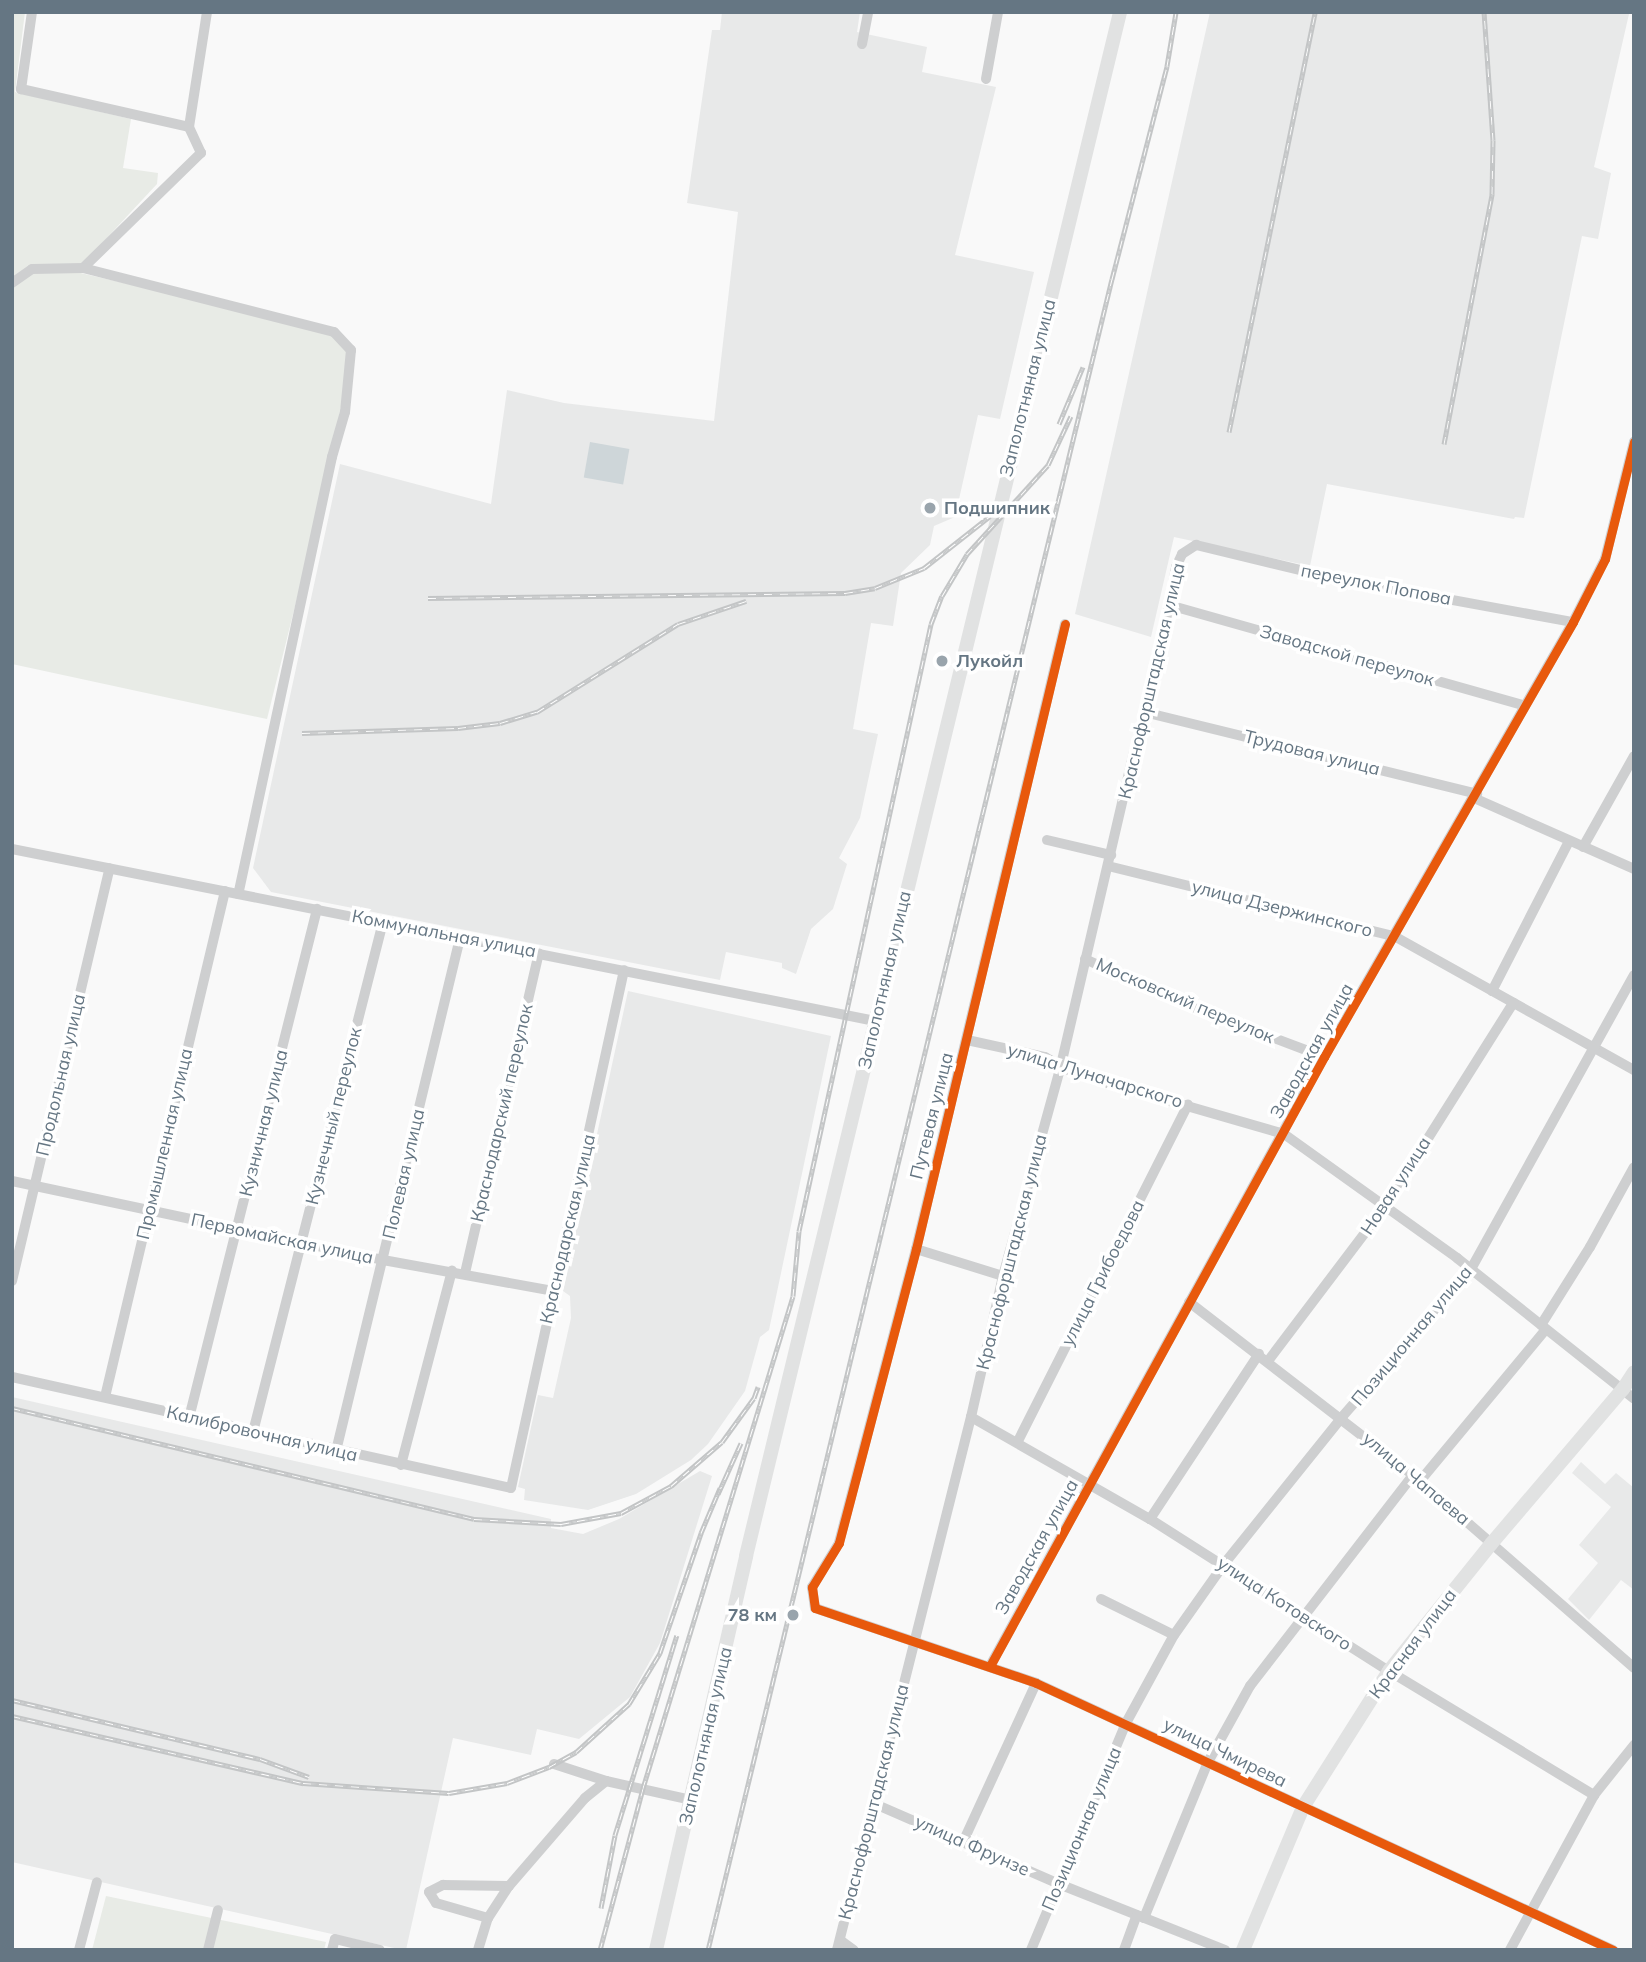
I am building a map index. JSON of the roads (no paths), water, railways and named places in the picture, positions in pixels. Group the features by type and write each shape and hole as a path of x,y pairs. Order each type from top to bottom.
{"main road":[{"name":"Заполотняная улица","path":"656,1950 746,1556 1120,12"},
{"name":"Красная улица","path":"1243,1950 1303,1807 1389,1671 1491,1544 1628,1394 1634,1372"}],"street":[{"path":"32,12 21,89 189,127"},
{"path":"83,268 201,153 189,127 207,12"},
{"path":"862,44 868,12"},
{"path":"986,79 998,12"},
{"path":"12,283 32,269 83,268 334,332 351,350 345,412 332,457 238,894"},
{"name":"Заводская улица","path":"990,1666 1324,1058 1573,622 1605,559 1634,442"},
{"path":"1620,504 1634,505"},
{"name":"переулок Попова","path":"1182,554 1196,545 1338,579 1573,622"},
{"name":"Краснофорштадская улица","path":"839,1945 971,1417 1003,1276 1061,1065 1134,752 1148,713 1176,567 1182,554"},
{"name":"Заводской переулок","path":"1168,605 1525,706"},
{"name":"Путевая улица","path":"815,1608 812,1587 839,1543 916,1249 1065,624"},
{"name":"Трудовая улица","path":"1148,713 1476,796 1634,869"},
{"path":"1583,847 1634,756"},
{"name":"улица Дзержинского","path":"1047,840 1110,861 1394,936 1634,1070"},
{"path":"1492,991 1569,841"},
{"name":"Коммунальная улица","path":"12,849 876,1021"},
{"name":"Продольная улица","path":"12,1282 110,868"},
{"name":"Промышленная улица","path":"105,1397 225,891"},
{"name":"Кузничная улица","path":"189,1418 317,909"},
{"name":"Кузнечный переулок","path":"253,1432 383,922"},
{"name":"Полевая улица","path":"336,1451 460,938"},
{"name":"Краснодарский переулок","path":"465,1273 539,953"},
{"name":"Московский переулок","path":"1085,959 1184,1004 1324,1058"},
{"name":"Краснодарская улица","path":"511,1488 624,970"},
{"name":"Позиционная улица","path":"1031,1950 1126,1723 1174,1636 1224,1564 1342,1417 1471,1269 1591,1047 1634,975"},
{"name":"Новая улица","path":"1150,1519 1264,1357 1386,1205 1513,1003"},
{"name":"улица Луначарского","path":"967,1040 1045,1057 1076,1074 1284,1134 1386,1205 1471,1269 1628,1394"},
{"name":"улица Грибоедова","path":"1018,1441 1188,1105"},
{"path":"1124,1950 1208,1762 1250,1686 1301,1616 1543,1327 1634,1167"},
{"name":"Первомайская улица","path":"12,1181 148,1213 237,1227 383,1260 554,1291"},
{"path":"916,1249 1003,1276"},
{"path":"401,1465 452,1271"},
{"name":"улица Чапаева","path":"1189,1302 1342,1417 1417,1478 1634,1668"},
{"name":"Калибровочная улица","path":"12,1377 511,1488"},
{"name":"улица Котовского","path":"971,1417 1018,1441 1150,1519 1389,1671 1594,1795"},
{"path":"1101,1599 1174,1636"},
{"name":"улица Чмирева","path":"815,1608 1036,1684 1126,1723 1613,1950"},
{"path":"963,1842 1036,1684"},
{"path":"1510,1950 1594,1795 1634,1745"},
{"path":"554,1765 606,1782 692,1800"},
{"path":"478,1950 488,1918 509,1886 585,1798 606,1782"},
{"name":"улица Фрунзе","path":"875,1804 1059,1884 1225,1950"},
{"path":"79,1950 97,1882"},
{"path":"488,1918 436,1903 429,1892 443,1885 509,1886"},
{"path":"208,1950 218,1910"},
{"path":"332,1950 335,1939 375,1948"},
{"path":"839,1945 854,1950"}],"railway":[{"path":"708,1950 1112,279 1167,66 1176,12"},
{"path":"1229,432 1315,12"},
{"path":"1444,444 1492,194 1493,140 1484,12"},
{"path":"1059,424 1083,367"},
{"path":"600,1950 643,1788 793,1296 799,1231 931,624 942,596 967,554 1048,465 1071,416"},
{"path":"428,598 845,593 875,588 924,568 990,516"},
{"path":"302,733 458,728 500,723 537,712 678,624 746,601"},
{"path":"12,1408 474,1519 561,1524 621,1513 671,1486 722,1442 754,1398 758,1387"},
{"path":"718,1494 741,1443"},
{"path":"12,1716 303,1783 449,1793 507,1783 549,1767 576,1752 629,1704 660,1653 701,1533 720,1488"},
{"path":"601,1908 615,1835 677,1635"},
{"path":"12,1700 260,1759 309,1777"}],"place":[{"name":"Подшипник","path":"930,508"},
{"name":"Лукойл","path":"942,661"},
{"name":"78 км","path":"793,1615"}]}
